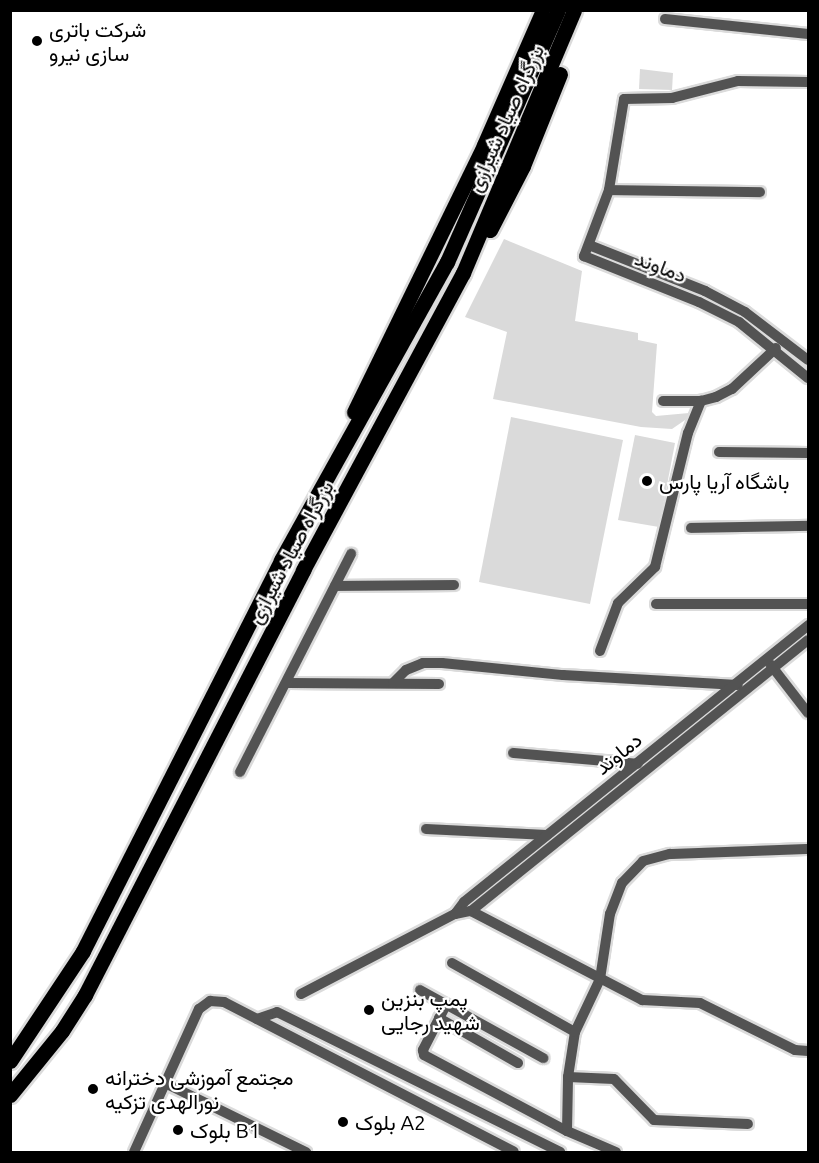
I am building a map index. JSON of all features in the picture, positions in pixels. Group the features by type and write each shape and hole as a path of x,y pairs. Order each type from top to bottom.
{"highway":[{"path":"281,560 429,262 543,10"},
{"name":"بزرگراه صیاد شیرازی","path":"10,1061 83,951 281,560 447,262 558,10"},
{"name":"بزرگراه صیاد شیرازی","path":"10,1095 62,1031 85,995 303,570 463,273 574,10"},
{"path":"463,273 524,166 585,10"}],"street":[{"path":"665,19 808,34"},
{"path":"589,245 609,190 624,99 672,98 738,81 808,82"},
{"path":"609,190 759,192"},
{"name":"دماوند","path":"808,360 745,312 715,296 589,245 584,256 699,302 776,348 808,378"},
{"path":"663,401 701,401 732,389 776,348"},
{"path":"600,651 618,603 655,567 688,433 701,401"},
{"path":"718,452 808,453"},
{"path":"691,528 808,526"},
{"path":"240,772 288,683 351,554"},
{"path":"335,585 454,585"},
{"path":"657,604 808,604"},
{"name":"دماوند","path":"455,914 464,902 808,625"},
{"name":"دماوند","path":"301,994 455,914 471,911 808,640"},
{"path":"767,658 808,714"},
{"path":"393,683 406,670 423,663 442,663 563,675 736,683 743,693"},
{"path":"288,683 439,684"},
{"path":"513,753 637,763 644,772"},
{"path":"426,829 547,835"},
{"path":"567,1131 568,1077 575,1032 600,979 610,914 622,883 643,861 670,854 808,849"},
{"path":"471,911 642,1000 700,1003 795,1050 808,1051"},
{"path":"452,963 575,1032"},
{"path":"420,990 543,1058"},
{"path":"134,1152 167,1084 199,1009 210,1001 224,1002 257,1018 514,1152"},
{"path":"446,1005 423,1050 424,1055 567,1131 613,1152"},
{"path":"257,1018 277,1012 561,1152"},
{"path":"439,1018 518,1063"},
{"path":"568,1077 614,1079 654,1120 748,1124"},
{"path":"167,1084 306,1152"}],"shaded area":[{"path":"640,69 673,73 672,90 639,89"},
{"path":"504,239 582,271 575,321 638,333 638,340 657,344 652,412 656,416 689,413 688,418 672,429 641,427 493,399 507,332 465,317"},
{"path":"511,417 623,440 590,604 479,582"},
{"name":"باشگاه آریا پارس","path":"635,435 675,443 659,527 618,520"}],"place":[{"name":"شرکت باتری سازی نیرو","path":"37,41"},
{"name":"باشگاه آریا پارس","path":"647,481"},
{"name":"پمپ بنزین شهید رجایی","path":"369,1010"},
{"name":"مجتمع آموزشی دخترانه نورالهدی تزکیه","path":"93,1089"},
{"name":"بلوک A2","path":"343,1122"},
{"name":"بلوک B1","path":"178,1130"}]}
